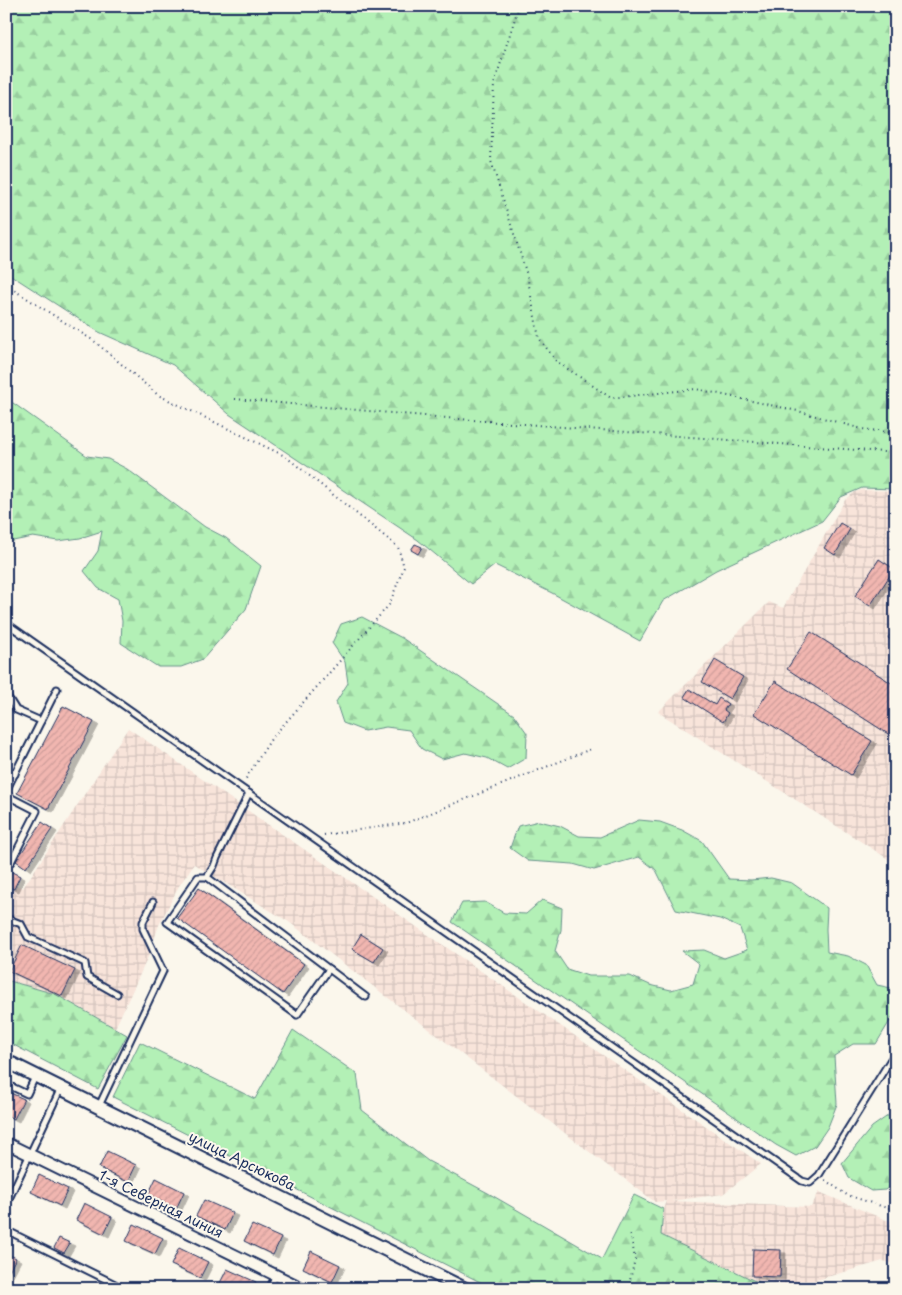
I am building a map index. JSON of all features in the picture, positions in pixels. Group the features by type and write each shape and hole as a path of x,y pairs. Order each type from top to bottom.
{"street":[{"name":"улица Арсюкова","path":"6,1061 465,1289"},
{"name":"1-я Северная линия","path":"6,1144 304,1289"}],"lane":[{"path":"6,623 802,1181 810,1183 819,1175 896,1051"},
{"path":"6,791 57,689"},
{"path":"6,694 16,710 41,721"},
{"path":"6,770 15,774"},
{"path":"207,877 249,793"},
{"path":"6,795 37,811 11,862"},
{"path":"329,969 296,1015 167,922 198,877 207,877 329,969 366,997"},
{"path":"98,1106 163,971 143,929 143,922 152,902"},
{"path":"6,918 21,924 28,937 85,963 87,978 117,994"},
{"path":"6,1084 27,1094 36,1075"},
{"path":"6,1205 62,1088"},
{"path":"6,1230 125,1289"},
{"path":"269,1289 276,1275"}],"path":[{"path":"519,6 494,84 491,161 527,275 540,338 556,361 611,398 696,389 798,411 862,429 896,433"},
{"path":"6,285 94,341 158,395 285,456 398,547 404,567 389,605 271,739 241,787"},
{"path":"236,399 896,454"},
{"path":"312,837 406,823 591,748"},
{"path":"819,1175 847,1195 896,1209"},
{"path":"628,1289 635,1259 630,1231"}],"shaded area":[{"path":"862,490 896,491 896,864 658,712 769,602 783,608 845,500 855,492"},
{"path":"128,728 761,1164 723,1194 671,1201 811,1207 819,1192 886,1220 896,1221 896,1264 883,1261 799,1285 755,1281 660,1235 663,1209 666,1201 655,1202 289,922 194,864 179,886 159,925 148,957 115,1028 55,994 6,980 6,881 23,888"}],"green space":[{"path":"6,6 896,6 896,489 862,488 841,497 822,521 716,570 663,601 640,641 552,593 495,565 471,584 418,540 229,414 173,365 99,332 6,272"},
{"path":"6,398 87,456 108,459 127,469 205,527 226,538 261,566 246,609 203,659 181,667 158,667 121,643 122,621 118,599 98,588 84,571 98,551 102,531 80,538 58,541 33,537 8,542 6,553"},
{"path":"362,617 402,638 514,715 527,733 526,758 507,769 487,758 465,753 442,759 422,749 409,730 386,727 364,731 343,723 336,702 348,683 345,662 332,643 341,624"},
{"path":"639,820 660,822 682,830 702,841 729,879 751,880 771,878 792,883 827,908 827,952 848,956 866,965 877,985 896,989 896,1011 876,1044 853,1044 834,1056 837,1104 828,1127 815,1146 796,1156 776,1145 452,922 462,903 485,902 504,913 526,914 542,900 562,908 561,930 555,951 567,969 588,976 630,976 650,985 671,990 693,984 699,964 682,951 704,950 724,958 747,950 740,928 720,919 676,910 656,870 639,857 594,870 573,864 528,861 510,848 518,826 539,821 560,826 579,836 600,837"},
{"path":"6,980 55,994 127,1035 98,1089 6,1041"},
{"path":"293,1030 357,1074 362,1110 428,1161 488,1193 602,1259 634,1195 663,1209 661,1235 755,1281 785,1289 494,1289 113,1097 140,1042 255,1099"},
{"path":"896,1110 896,1181 885,1190 871,1191 849,1178 842,1163 872,1127"}],"building":[{"path":"840,523 850,529 835,555 824,548"},
{"path":"415,544 422,547 418,554 411,550"},
{"path":"879,559 894,569 870,606 855,596"},
{"path":"896,626 896,643 888,638"},
{"path":"811,632 896,686 896,739 787,669"},
{"path":"715,660 743,677 730,699 702,682"},
{"path":"775,681 872,741 851,775 754,714"},
{"path":"689,689 715,705 719,698 728,704 724,710 728,713 723,722 684,697"},
{"path":"63,706 94,722 48,809 17,793"},
{"path":"42,822 52,829 26,868 16,861"},
{"path":"6,869 20,876 14,889 6,886"},
{"path":"199,888 304,964 283,994 177,918"},
{"path":"361,934 383,948 374,962 352,949"},
{"path":"22,945 75,970 62,996 9,971"},
{"path":"6,1091 24,1099 14,1119 6,1115"},
{"path":"107,1151 136,1165 128,1182 99,1168"},
{"path":"39,1175 68,1189 60,1206 31,1192"},
{"path":"156,1178 184,1192 176,1209 148,1195"},
{"path":"204,1200 233,1213 225,1230 196,1216"},
{"path":"84,1203 112,1217 104,1234 76,1220"},
{"path":"134,1224 163,1238 155,1254 126,1241"},
{"path":"252,1225 281,1238 273,1255 244,1241"},
{"path":"59,1238 70,1243 64,1253 54,1248"},
{"path":"179,1248 208,1262 200,1278 171,1265"},
{"path":"753,1249 781,1250 780,1277 752,1276"},
{"path":"311,1251 340,1265 332,1282 303,1268"},
{"path":"6,1253 16,1258 6,1277"},
{"path":"227,1269 256,1282 253,1289 226,1289 219,1285"}]}
